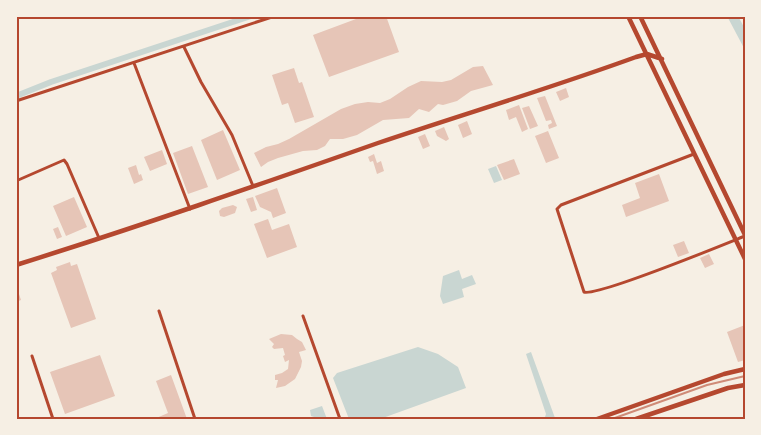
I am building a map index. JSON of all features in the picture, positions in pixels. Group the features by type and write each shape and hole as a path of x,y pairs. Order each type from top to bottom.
{"street":[{"path":"16,101 276,16"},
{"path":"628,16 745,259"},
{"path":"640,16 745,235 674,264 588,294 584,290 570,254 557,212 559,206 694,154"},
{"path":"184,46 201,82 232,135 254,187"},
{"path":"16,265 190,210 379,143 647,54 662,59"},
{"path":"134,63 190,210"},
{"path":"16,181 64,160 100,239"},
{"path":"159,311 195,419"},
{"path":"303,316 340,419"},
{"path":"32,356 54,419"},
{"path":"597,419 610,417 724,374 745,369"},
{"path":"636,419 728,388 745,385"}],"shaded area":[{"path":"727,16 738,16 745,29 745,50"},
{"path":"496,166 502,180 494,183 488,169"},
{"path":"459,270 462,279 472,275 476,284 462,289 464,297 443,304 440,296 443,276"},
{"path":"418,347 438,354 458,367 466,388 380,419 349,419 333,378 337,373"},
{"path":"531,352 555,419 540,419 545,417 546,414 526,354"},
{"path":"322,406 327,419 315,419 311,416 310,410"}],"building":[{"path":"364,16 386,16 399,52 329,77 313,35"},
{"path":"483,66 493,85 471,91 457,101 443,105 438,104 429,112 419,109 409,118 383,120 357,135 343,139 330,139 325,146 317,150 303,151 278,158 261,167 254,153 289,139 341,109 368,102 380,103 421,81 442,82 451,80 473,67"},
{"path":"294,68 299,83 302,82 314,117 295,123 288,103 282,105 272,75"},
{"path":"566,88 569,97 560,101 556,92"},
{"path":"545,96 557,126 549,129 548,125 552,123 551,120 546,121 537,98"},
{"path":"519,105 528,129 522,132 516,117 509,120 506,110"},
{"path":"529,106 538,126 530,129 522,108"},
{"path":"467,121 472,134 463,138 458,125"},
{"path":"444,127 449,139 446,141 437,136 435,131"},
{"path":"223,130 240,170 217,180 201,140"},
{"path":"548,131 559,158 546,163 535,136"},
{"path":"425,134 430,146 423,149 418,137"},
{"path":"192,146 208,187 188,194 173,153"},
{"path":"162,150 167,164 150,171 144,157"},
{"path":"374,154 377,163 381,161 384,171 377,174 373,161 370,162 368,157"},
{"path":"514,159 520,174 504,180 497,165"},
{"path":"136,165 139,175 141,174 143,180 134,184 128,168"},
{"path":"659,174 669,201 626,217 622,205 640,198 635,183"},
{"path":"277,188 286,213 273,218 271,212 260,207 255,196"},
{"path":"74,197 87,227 66,236 53,206"},
{"path":"253,197 257,210 251,212 246,199"},
{"path":"233,205 237,207 235,213 224,217 220,216 219,211 222,208"},
{"path":"268,219 272,230 289,224 297,247 267,258 254,224"},
{"path":"58,227 62,237 57,239 53,229"},
{"path":"684,241 689,253 678,257 673,245"},
{"path":"709,254 714,264 705,268 700,258"},
{"path":"70,262 71,266 77,264 96,319 71,328 51,273 57,270 56,267"},
{"path":"16,285 21,300 16,302"},
{"path":"745,325 745,360 738,362 727,332"},
{"path":"281,334 292,335 302,342 306,350 299,352 302,361 295,379 285,386 276,388 278,380 275,380 275,375 288,369 289,360 285,362 283,348 274,349 272,347 274,344 269,339"},
{"path":"100,355 115,396 65,414 50,372"},
{"path":"171,375 187,419 154,419 168,413 156,381"}],"waterway":[{"path":"16,96 51,82 251,16"}],"railway":[{"path":"612,419 707,385 745,376"}]}
